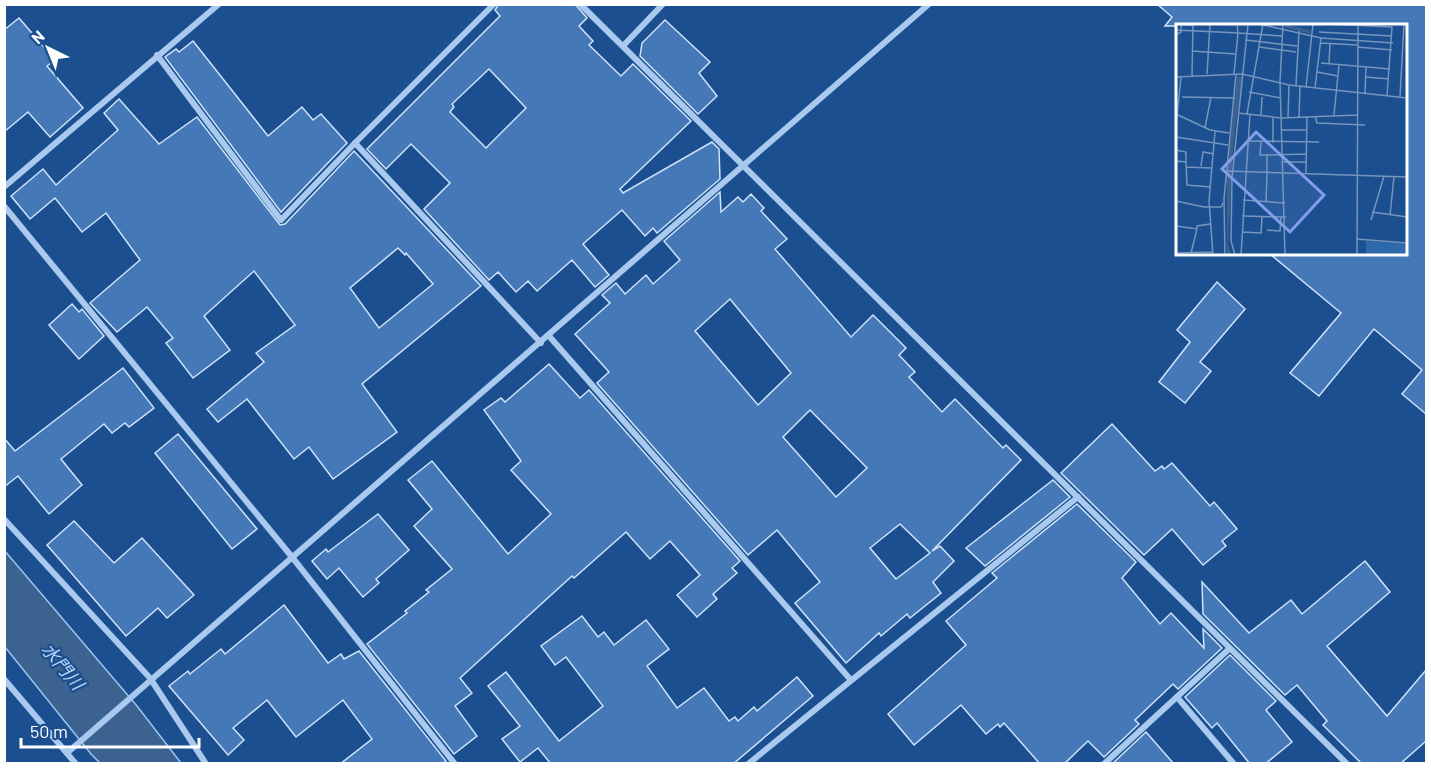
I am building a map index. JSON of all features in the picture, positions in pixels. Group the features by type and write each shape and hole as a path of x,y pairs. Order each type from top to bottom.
{"street":[{"path":"4,187 219,4"},
{"path":"157,55 281,220 494,4"},
{"path":"580,4 1347,764"},
{"path":"623,46 663,4"},
{"path":"67,753 150,678 541,343 929,4"},
{"path":"355,143 541,343"},
{"path":"4,206 292,557 455,764"},
{"path":"549,336 850,679"},
{"path":"748,764 850,679 1078,497"},
{"path":"4,519 150,678 207,764"},
{"path":"1104,764 1229,649"},
{"path":"4,679 76,764"},
{"path":"1176,697 1234,764"}],"water":[{"name":"水門川","path":"4,550 137,706 181,763 100,763 91,754 5,647"}],"building":[{"path":"499,4 575,4 587,18 579,26 593,41 589,45 621,76 633,64 691,121 620,189 623,193 712,142 719,149 720,179 657,233 653,228 645,236 622,210 583,244 609,275 595,287 572,260 537,291 528,281 516,292 498,272 489,280 424,209 450,183 411,144 386,169 367,149 500,16 495,10","holes":["489,69 526,108 486,148 450,112 454,107 452,104"]},
{"path":"1157,4 1426,4 1426,414 1402,394 1422,370 1374,329 1319,396 1290,373 1341,313 1271,255 1407,255 1407,24 1176,24 1176,26 1165,26 1172,17"},
{"path":"19,18 55,60 47,66 83,108 50,137 28,112 4,132 4,30"},
{"path":"665,20 710,62 699,73 717,96 698,114 640,56 642,43"},
{"path":"193,41 268,136 302,107 313,120 321,114 347,143 281,212 165,57 176,49 179,52"},
{"path":"119,99 159,144 197,117 280,225 285,224 354,151 481,286 362,384 397,432 333,479 309,447 294,459 247,399 218,422 207,409 264,362 256,353 295,325 254,271 204,316 230,350 193,378 166,343 173,338 147,307 117,332 90,303 140,260 106,213 82,232 55,198 30,219 11,196 43,169 56,185 118,130 104,113","holes":["398,248 405,255 406,253 433,284 379,328 350,288"]},
{"path":"720,192 721,212 738,197 743,202 751,194 764,208 761,211 787,239 775,249 851,337 873,315 906,348 899,355 915,372 909,377 942,412 955,399 1003,448 1006,445 1021,460 932,551 940,546 954,561 933,582 941,593 910,618 907,614 881,636 879,633 846,663 795,603 820,582 777,530 748,555 597,383 609,372 575,334 610,303 602,295 616,283 625,294 646,275 653,284 680,260 664,241","holes":["730,299 791,373 758,405 695,331","810,410 867,468 836,497 783,437","900,524 930,553 896,579 870,548"]},
{"path":"1217,282 1245,309 1200,362 1211,371 1185,403 1159,382 1190,342 1177,330"},
{"path":"72,304 79,312 82,309 104,336 79,359 49,325"},
{"path":"549,364 580,398 589,390 740,561 732,568 737,573 713,594 717,599 697,617 677,595 700,575 670,541 650,559 626,532 574,578 572,576 460,678 472,693 455,706 477,736 454,754 367,644 407,613 405,611 429,592 426,590 452,569 414,526 432,509 408,480 432,461 508,554 551,514 511,470 521,461 484,410 501,398 505,402"},
{"path":"123,368 154,408 129,427 125,423 112,433 104,424 61,459 82,485 49,514 18,476 4,487 4,438 15,451"},
{"path":"1112,424 1155,471 1162,466 1164,469 1172,463 1210,506 1214,502 1237,529 1222,541 1226,546 1203,565 1172,529 1144,555 1061,473"},
{"path":"178,434 257,529 232,549 155,453"},
{"path":"1053,480 1070,497 985,566 966,548"},
{"path":"1077,504 1136,562 1122,578 1160,624 1171,613 1204,648 1203,629 1222,648 1178,689 1173,684 1135,720 1139,724 1104,757 1088,741 1064,764 1040,764 1004,723 1000,727 998,724 986,734 961,705 914,745 888,714 966,645 946,621 997,578 992,573"},
{"path":"378,514 409,550 376,579 379,583 363,597 339,568 327,579 312,561 326,549 328,552"},
{"path":"74,521 114,563 142,538 194,595 167,618 158,608 126,636 47,545"},
{"path":"1365,561 1390,592 1327,646 1387,716 1426,670 1426,741 1400,764 1362,764 1323,725 1327,721 1297,685 1285,695 1203,614 1202,582 1249,633 1291,600 1302,614"},
{"path":"284,605 328,663 341,654 344,659 359,651 446,761 442,764 340,764 372,739 343,700 296,737 267,700 233,728 244,740 228,755 169,686 188,671 190,674 221,649 225,654"},
{"path":"582,616 598,637 604,632 614,645 646,620 669,649 647,666 677,708 704,688 729,721 735,717 738,721 754,707 757,711 797,677 813,696 733,764 551,764 538,748 520,762 502,739 520,726 488,686 506,672 559,741 603,706 566,657 555,665 541,646"},
{"path":"1230,655 1276,701 1266,710 1292,742 1265,764 1250,764 1217,723 1212,728 1185,697"},
{"path":"1146,732 1174,764 1112,764"}]}
